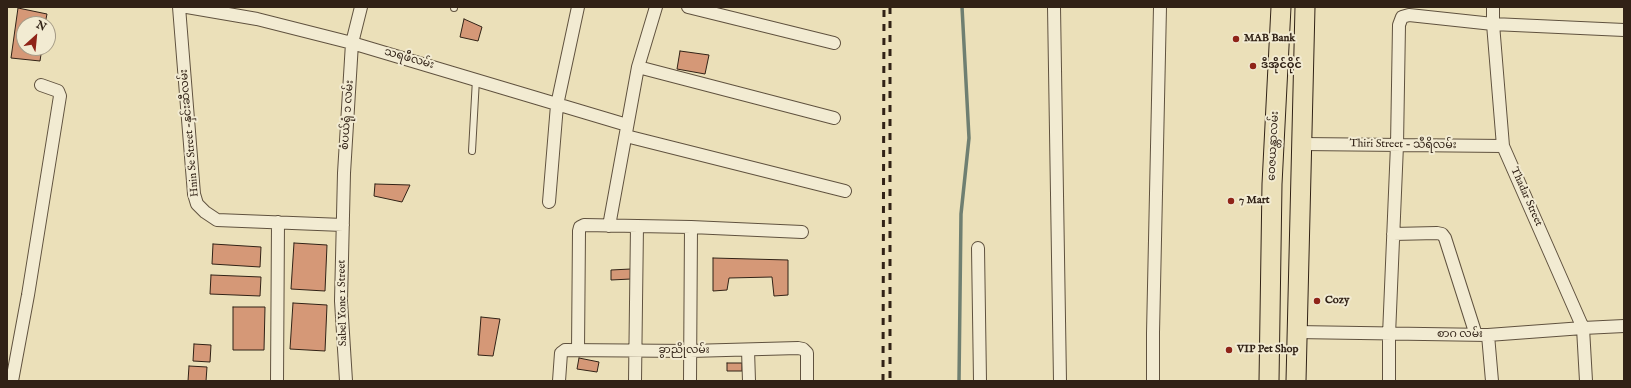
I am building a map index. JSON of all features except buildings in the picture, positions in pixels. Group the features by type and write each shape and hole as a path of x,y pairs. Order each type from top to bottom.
{"main road":[{"name":"ဝေဇယန္တာလမ်း","path":"1269,381 1272,184 1281,7"},
{"path":"1296,381 1305,7"}],"street":[{"name":"Hnin Se Street -နှင်းဆီလမ်း","path":"179,7 194,194 197,204 205,212 217,220 343,225"},
{"name":"သရဖီလမ်း","path":"187,7 257,19 352,42 557,105 627,131 844,190"},
{"name":"စံပယ်ရုံ ၁ လမ်း","path":"343,225 352,42 361,7"},
{"path":"548,202 557,105 578,7"},
{"path":"609,226 638,67 656,7"},
{"path":"688,7 834,42"},
{"path":"1054,7 1060,381"},
{"path":"1153,381 1160,7"},
{"name":"Thadar Street","path":"1493,7 1493,24 1503,146 1583,328 1586,381"},
{"path":"1389,381 1389,335 1397,145 1399,26 1402,17 1409,15 1493,24 1624,30"},
{"path":"638,67 834,118"},
{"path":"12,381 28,295 60,96 58,92 41,85"},
{"name":"Thiri Street - သီရိလမ်း","path":"1302,144 1503,146"},
{"path":"277,381 278,222"},
{"name":"Sabel Yone 1 Street","path":"343,225 341,301 346,381"},
{"path":"578,350 580,227 584,225 691,227 802,232"},
{"path":"635,381 637,226"},
{"path":"690,381 691,227"},
{"path":"1393,234 1437,232 1442,234 1445,238 1476,335"},
{"path":"978,248 980,381"},
{"name":"စာဂ လမ်း","path":"1296,332 1488,336 1624,326"},
{"path":"1488,336 1492,381"},
{"name":"ခွာညိုလမ်း","path":"559,381 562,353 565,350 690,351 798,348 803,349 807,353 807,381"},
{"path":"748,350 749,381"}],"lane":[{"path":"472,151 476,79"}],"waterway":[{"path":"959,381 961,214 969,138 962,7"}],"railway":[{"path":"883,381 884,7"},
{"path":"890,7 890,381"}],"place":[{"name":"MAB Bank","path":"1236,39"},
{"name":"ဒီအိုင်ဝိုင်","path":"1253,66"},
{"name":"7 Mart","path":"1231,201"},
{"name":"Cozy","path":"1317,301"},
{"name":"VIP Pet Shop","path":"1229,350"}]}
